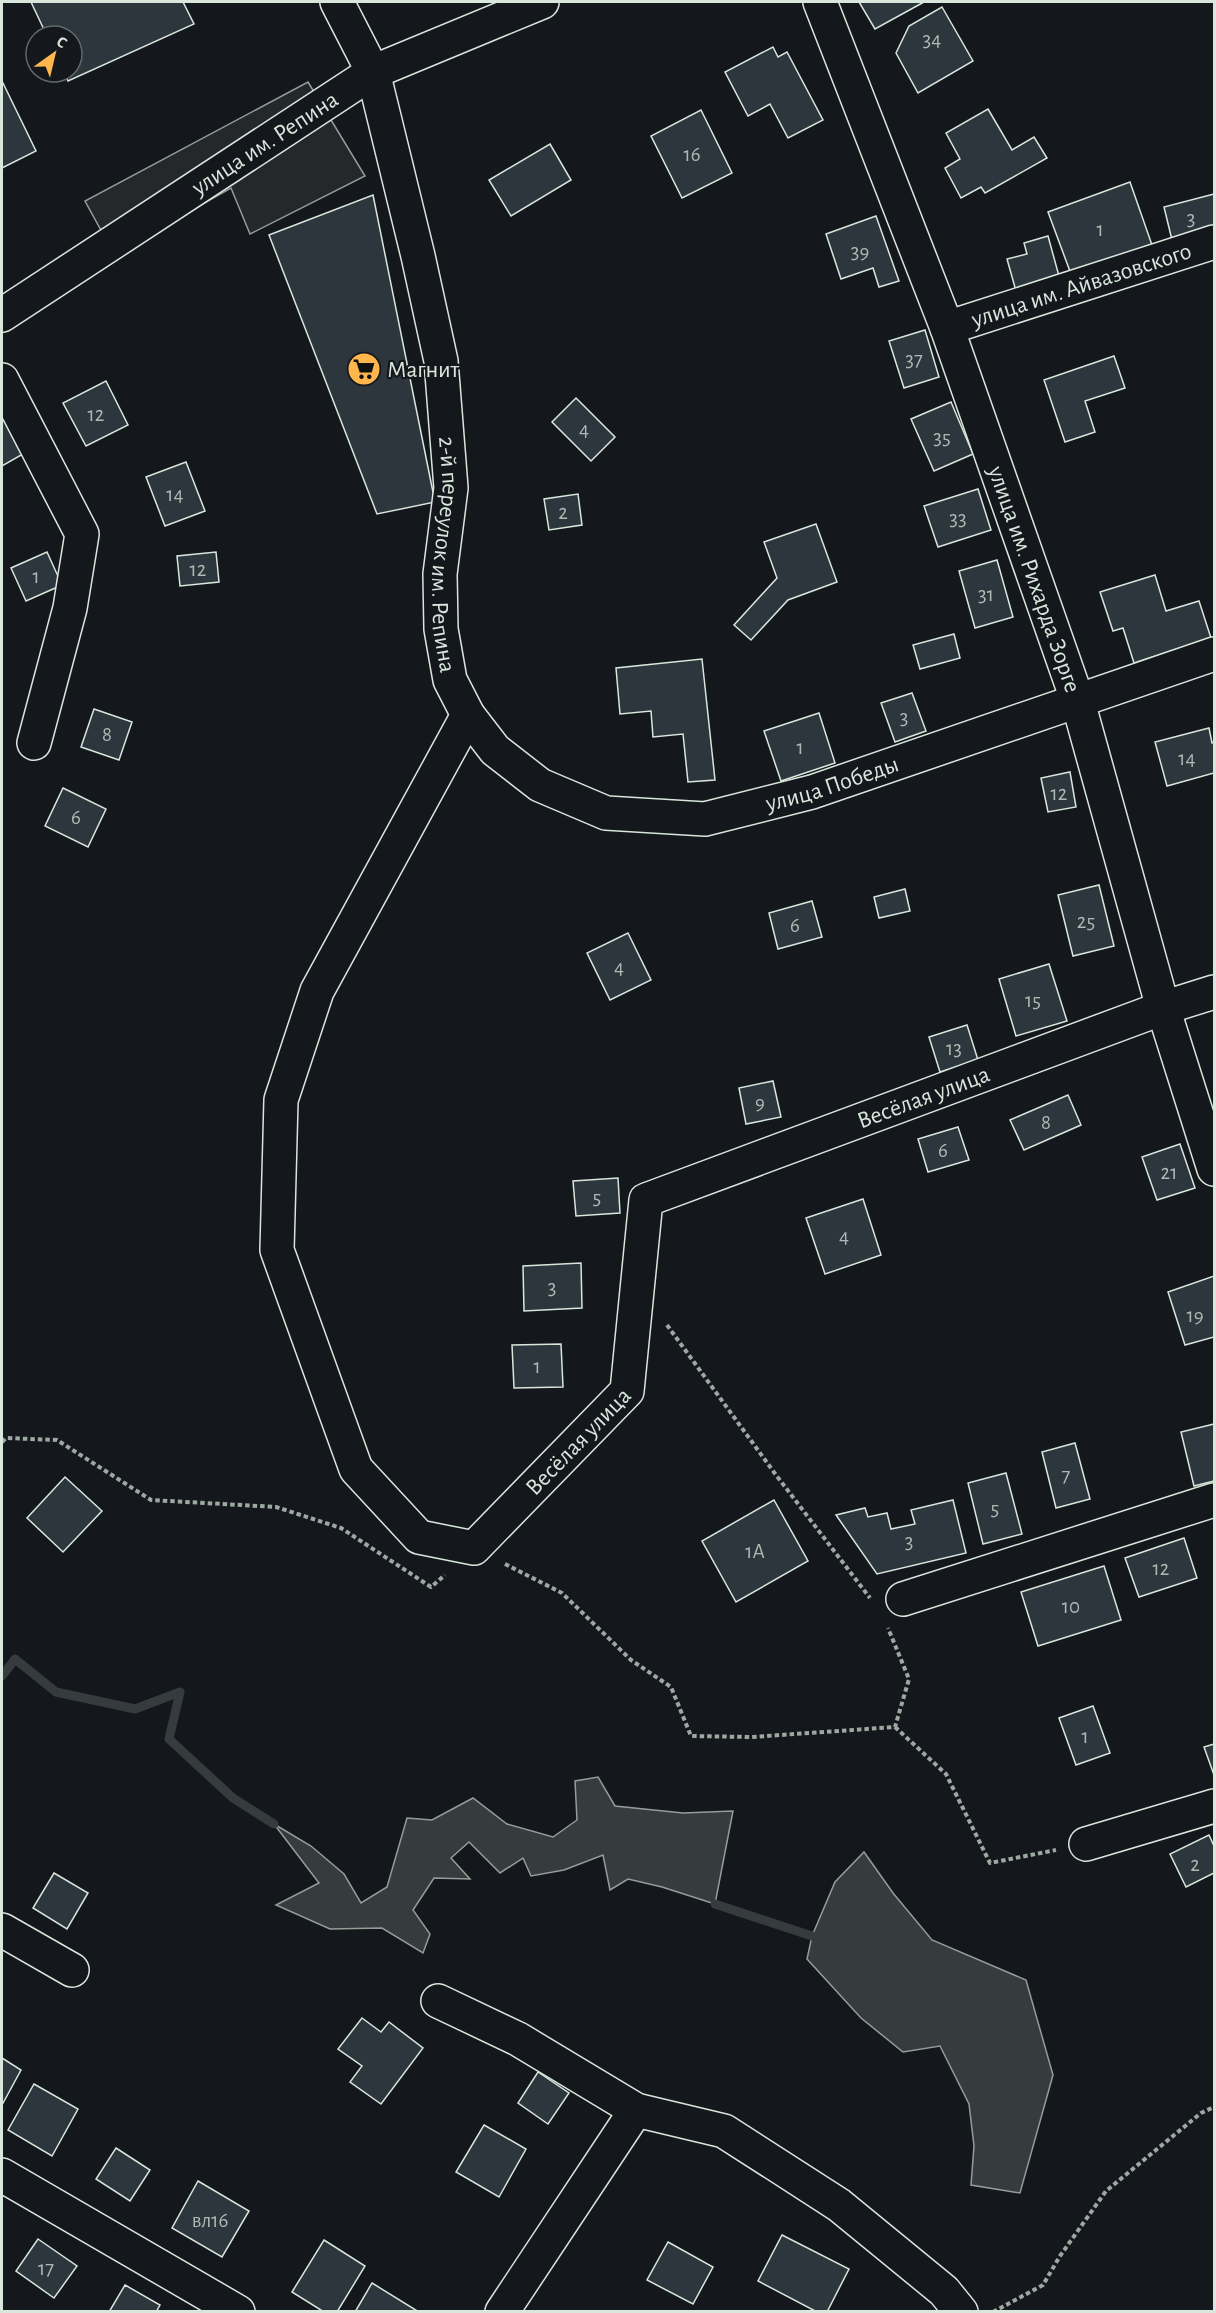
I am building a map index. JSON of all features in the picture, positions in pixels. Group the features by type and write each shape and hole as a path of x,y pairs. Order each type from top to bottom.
{"street":[{"name":"2-й переулок им. Репина","path":"337,2 373,72 441,361 451,488 440,574 441,629 450,680 468,715"},
{"name":"улица им. Репина","path":"2,315 373,72 542,2"},
{"name":"улица им. Рихарда Зорге","path":"820,2 947,328 1078,702 1163,1008 1215,1169"},
{"name":"улица им. Айвазовского","path":"947,328 1215,242"},
{"path":"2,380 82,534 70,608 34,743"},
{"name":"улица Победы","path":"468,715 495,750 540,785 606,813 705,819 812,792 1215,654"},
{"path":"468,715 317,991 281,1100 276,1250 356,1468 419,1537 474,1548"},
{"name":"Весёлая улица","path":"474,1548 627,1391 646,1200 1163,1008 1215,992"},
{"path":"892,1604 1215,1500"},
{"path":"1086,1844 1215,1806"},
{"path":"2,1930 72,1970"},
{"path":"438,2001 518,2039 636,2110 724,2131 839,2205 944,2291 961,2312"},
{"path":"502,2312 636,2110"},
{"path":"2,2175 238,2312"}],"path":[{"path":"638,1285 769,1466 892,1604 909,1679 895,1727"},
{"path":"2,1442 6,1438 57,1440 151,1500 276,1507 330,1524 341,1528 431,1587 474,1548 561,1593 631,1660 671,1687 691,1736 752,1737 895,1727 946,1774 990,1863 1086,1844"},
{"path":"993,2312 1043,2285 1060,2256 1106,2192 1201,2113 1215,2107"}],"shaded area":[{"path":"308,82 365,176 250,234 231,188 114,254 85,201"},
{"path":"598,1777 615,1806 683,1813 733,1811 715,1904 628,1879 610,1890 603,1855 564,1870 531,1876 523,1858 500,1873 469,1842 451,1858 470,1879 434,1878 413,1910 430,1934 423,1953 382,1928 330,1929 276,1905 319,1883 274,1824 311,1846 344,1874 361,1903 387,1887 407,1818 432,1820 473,1798 507,1824 553,1837 577,1820 575,1781"},
{"path":"864,1852 893,1893 932,1940 1026,1980 1053,2075 1020,2193 971,2185 974,2146 969,2104 940,2046 903,2052 861,2018 807,1959 812,1936 835,1882"}],"building":[{"path":"31,2 183,2 194,24 84,74 84,24 41,24"},
{"path":"859,2 924,2 875,29"},
{"path":"942,7 973,61 918,93 896,53 909,26"},
{"path":"773,47 778,57 787,52 823,120 788,138 770,104 748,116 725,72"},
{"path":"2,81 36,151 2,168"},
{"path":"988,109 1012,150 1034,137 1047,158 985,193 981,187 961,198 945,168 960,159 946,133"},
{"path":"701,110 732,173 682,198 651,136"},
{"path":"550,144 571,180 511,216 489,180"},
{"path":"1130,182 1152,245 1071,274 1048,212"},
{"path":"1214,194 1214,229 1172,240 1164,207"},
{"name":"Магнит","path":"373,195 435,502 377,514 269,235"},
{"path":"876,216 899,281 879,287 873,268 841,279 826,234"},
{"path":"1048,236 1062,287 1018,298 1007,259 1027,254 1024,243"},
{"path":"925,330 939,377 904,388 889,341"},
{"path":"1114,356 1125,388 1085,401 1095,432 1065,442 1044,380"},
{"path":"106,381 128,425 86,446 63,403"},
{"path":"576,398 615,437 591,461 552,422"},
{"path":"951,402 973,454 934,471 911,419"},
{"path":"5,420 23,454 2,466 2,421"},
{"path":"186,462 205,511 165,526 146,477"},
{"path":"978,489 991,530 938,547 924,506"},
{"path":"578,494 582,525 549,530 544,499"},
{"path":"816,524 837,582 788,600 751,640 734,625 777,578 764,542"},
{"path":"47,552 62,585 26,601 11,568"},
{"path":"216,552 219,582 180,586 177,556"},
{"path":"997,560 1013,617 975,628 959,571"},
{"path":"1155,575 1166,611 1199,601 1211,638 1134,663 1123,628 1113,631 1100,592"},
{"path":"954,634 960,658 920,669 913,645"},
{"path":"702,659 715,780 688,782 683,734 653,737 651,711 620,714 616,668"},
{"path":"912,693 926,731 895,742 881,703"},
{"path":"94,709 132,722 119,760 81,747"},
{"path":"819,713 835,763 781,781 764,731"},
{"path":"1209,728 1212,743 1214,742 1214,773 1167,786 1155,742"},
{"path":"1070,772 1076,807 1048,812 1041,778"},
{"path":"63,788 106,809 88,847 45,826"},
{"path":"1099,885 1114,946 1073,956 1058,895"},
{"path":"905,889 910,911 879,918 874,897"},
{"path":"812,901 822,937 778,949 769,913"},
{"path":"628,933 651,980 610,1000 587,953"},
{"path":"1049,964 1067,1021 1016,1036 999,979"},
{"path":"967,1025 978,1060 940,1072 929,1037"},
{"path":"773,1081 781,1117 746,1124 739,1088"},
{"path":"1068,1095 1081,1125 1024,1150 1010,1120"},
{"path":"958,1127 969,1160 928,1172 918,1139"},
{"path":"1180,1144 1195,1188 1157,1200 1142,1157"},
{"path":"618,1178 620,1213 576,1216 573,1181"},
{"path":"863,1199 881,1255 825,1274 806,1218"},
{"path":"581,1263 582,1308 524,1311 523,1266"},
{"path":"1214,1276 1214,1337 1185,1345 1168,1292"},
{"path":"561,1344 563,1387 514,1388 512,1345"},
{"path":"1214,1424 1214,1481 1194,1486 1181,1432"},
{"path":"1075,1443 1090,1499 1056,1508 1042,1452"},
{"path":"1006,1473 1022,1534 983,1544 968,1483"},
{"path":"65,1477 102,1511 63,1552 27,1518"},
{"path":"774,1500 808,1561 736,1602 702,1541"},
{"path":"953,1500 966,1553 877,1574 836,1515 865,1508 868,1517 887,1513 891,1529 915,1524 911,1510"},
{"path":"1184,1538 1197,1578 1139,1597 1125,1558"},
{"path":"1104,1566 1121,1620 1038,1646 1021,1592"},
{"path":"1093,1706 1110,1753 1076,1765 1059,1718"},
{"path":"1214,1744 1214,1775 1204,1747"},
{"path":"1209,1835 1214,1846 1214,1873 1186,1887 1170,1854"},
{"path":"54,1873 88,1893 67,1929 33,1908"},
{"path":"362,2018 381,2032 389,2022 423,2048 381,2104 350,2082 362,2066 338,2049"},
{"path":"2,2058 21,2070 2,2105"},
{"path":"538,2072 569,2093 548,2124 518,2103"},
{"path":"34,2084 78,2109 52,2156 8,2130"},
{"path":"484,2125 526,2149 499,2197 456,2172"},
{"path":"116,2148 150,2170 130,2201 96,2179"},
{"path":"198,2181 249,2211 222,2257 172,2228"},
{"path":"782,2235 849,2269 827,2312 817,2312 758,2281"},
{"path":"38,2239 77,2266 54,2298 16,2271"},
{"path":"324,2240 365,2266 337,2312 324,2312 292,2292"},
{"path":"668,2242 713,2267 693,2304 647,2280"},
{"path":"372,2283 419,2312 355,2312"},
{"path":"125,2285 160,2305 156,2312 109,2312"}],"waterway":[{"path":"2,1676 15,1659 56,1692 135,1709 180,1692 169,1739 233,1798 274,1824"},
{"path":"715,1904 812,1936"}],"place":[{"name":"Магнит","path":"364,369"}]}
